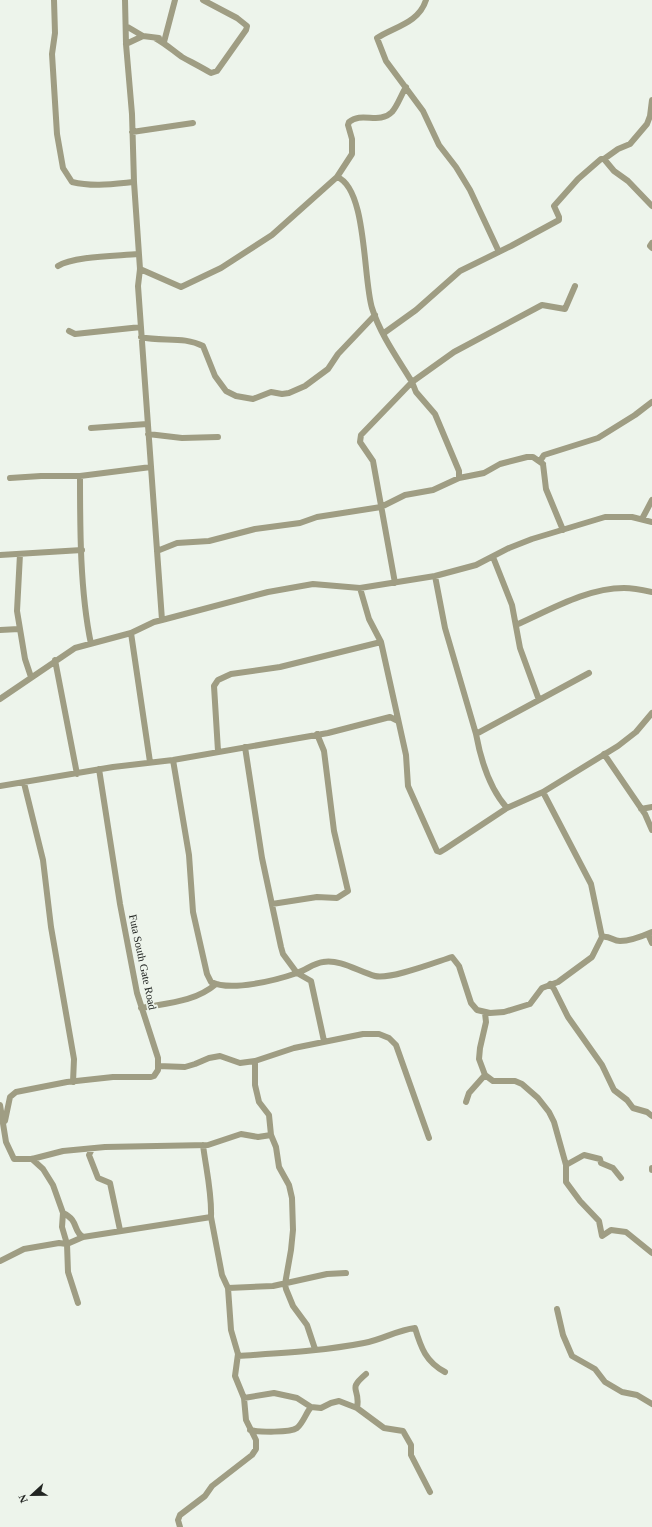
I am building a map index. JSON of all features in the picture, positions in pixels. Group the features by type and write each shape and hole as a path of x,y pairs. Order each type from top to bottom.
{"street":[{"path":"54,0 55,33 52,62 57,134 63,168 72,182 82,184 103,185 134,182"},
{"path":"125,0 126,44 140,269 138,286 141,338 162,620"},
{"path":"164,40 168,32 176,0"},
{"path":"126,26 143,36 164,40 170,48 182,57 211,73 217,71 246,30 247,26 237,18 203,0"},
{"path":"426,0 424,6 404,26 377,38 386,61 406,87 429,122 439,145 456,166 470,190 499,252"},
{"path":"126,44 143,36"},
{"path":"140,269 178,287 186,286 221,268 272,235 337,177 352,154 352,139 348,125 349,122 357,118 376,119 385,117 393,110 406,87"},
{"path":"384,333 416,310 460,271 559,220 554,206 578,179 601,159 604,160 618,148 630,144 647,124 650,116 652,100"},
{"path":"132,132 193,123"},
{"path":"604,160 614,171 628,181 652,206"},
{"path":"337,177 343,179 347,184 360,218 368,293 375,315 416,392 436,414 459,471 459,478"},
{"path":"652,243 650,246 652,248"},
{"path":"58,266 64,263 93,258 138,254"},
{"path":"394,583 373,461 359,438 374,419 412,382 454,352 520,315 542,305 563,310 566,308 576,286"},
{"path":"141,338 158,341 180,340 203,346 219,384 226,391 236,396 253,399 271,392 282,394 289,393 306,386 328,369 338,354 375,315"},
{"path":"70,331 75,334 141,327"},
{"path":"563,530 546,489 543,464 540,462 544,456 598,438 635,415 652,402"},
{"path":"91,428 147,424"},
{"path":"148,434 182,438 218,437"},
{"path":"157,551 177,543 209,541 255,529 300,523 317,517 381,507 405,496 433,490 459,478 484,473 500,464 530,456 543,464"},
{"path":"10,478 80,476 151,467"},
{"path":"80,476 82,550 86,610 91,644"},
{"path":"642,519 652,500"},
{"path":"0,699 55,660 75,648 131,633 154,622 268,592 306,586 360,588 435,576 476,565 509,548 605,517 616,515 652,522"},
{"path":"0,555 82,550"},
{"path":"20,554 16,600 25,660 31,677"},
{"path":"493,557 512,605 520,648 539,700"},
{"path":"435,576 445,628 476,734 479,752 489,780 501,802 507,808"},
{"path":"360,588 369,619 381,642 406,755 408,786 437,850 440,852 507,808 543,792 604,754 636,732 652,713"},
{"path":"516,625 572,601 598,592 624,588 652,592"},
{"path":"0,630 19,628"},
{"path":"131,633 150,762"},
{"path":"218,751 214,686 218,680 231,674 280,667 381,642"},
{"path":"55,660 77,774"},
{"path":"476,734 589,673"},
{"path":"390,717 395,707"},
{"path":"0,786 77,774 99,769 173,760 317,734 390,717 398,721"},
{"path":"272,904 317,897 336,898 348,891 334,831 324,751 317,734"},
{"path":"245,747 262,858 283,954 297,973 311,981 324,1041"},
{"path":"604,754 641,809 652,830"},
{"path":"173,760 189,855 195,919 206,974 211,982 216,984 240,985 297,973 320,962 351,966 376,977 389,976 452,956 459,966 471,1004 477,1010 485,1013 504,1012 526,1006 533,1001 542,988 558,982 592,957 602,937 591,884 543,792"},
{"name":"Futa South Gate Road","path":"99,769 120,904 141,1008 158,1058 158,1066"},
{"path":"24,783 43,860 51,927 74,1059 74,1082"},
{"path":"641,809 652,807"},
{"path":"602,937 607,936 621,941 650,933 652,943"},
{"path":"141,1008 186,1001 206,993 216,984"},
{"path":"550,984 574,1028 602,1065 614,1090 627,1100 633,1108 647,1112 652,1116"},
{"path":"485,1013 486,1022 479,1059 485,1075 493,1081 519,1082 542,1102 554,1122 566,1165 566,1182 580,1201 599,1221 602,1236 611,1230 626,1232 642,1247 652,1253"},
{"path":"4,1127 10,1097 16,1092 113,1077 151,1077 154,1076 158,1066 185,1067 220,1056 240,1063 255,1061 294,1048 324,1041 373,1033 379,1034 393,1041 398,1051 429,1138"},
{"path":"255,1061 255,1085 259,1102 269,1115 271,1134 276,1147 279,1167 289,1185 292,1198 292,1237 285,1284 293,1306 307,1325 315,1349"},
{"path":"466,1102 470,1093 485,1075"},
{"path":"0,1105 8,1148 14,1159 32,1159 63,1151 214,1144 240,1134 258,1137 271,1134"},
{"path":"180,1527 178,1520 180,1515 205,1496 212,1486 252,1455 256,1449 256,1440 246,1420 244,1398 235,1376 238,1356 231,1330 228,1288 222,1275 211,1217 211,1193 207,1179 203,1145"},
{"path":"92,1149 89,1155 95,1174 100,1180 110,1183 120,1230"},
{"path":"566,1165 584,1155 592,1156 600,1160 601,1163 612,1168 621,1178"},
{"path":"32,1159 43,1169 53,1185 63,1213 62,1227 67,1244 68,1272 78,1303"},
{"path":"63,1213 73,1219 80,1235 83,1237"},
{"path":"0,1261 24,1249 35,1246 59,1243 67,1244 83,1237 120,1230 189,1222 211,1217"},
{"path":"228,1288 274,1286 327,1274 346,1273"},
{"path":"557,1309 563,1335 572,1356 595,1369 605,1382 622,1392 637,1395 652,1404"},
{"path":"238,1356 365,1343 415,1328 427,1358 433,1365 445,1372"},
{"path":"357,1408 358,1400 355,1386 366,1374"},
{"path":"244,1398 274,1392 297,1398 311,1407 323,1408 335,1401 357,1408 384,1428 403,1431 411,1445 411,1455 430,1492"},
{"path":"250,1430 257,1432 295,1430 300,1425 311,1407"}]}
